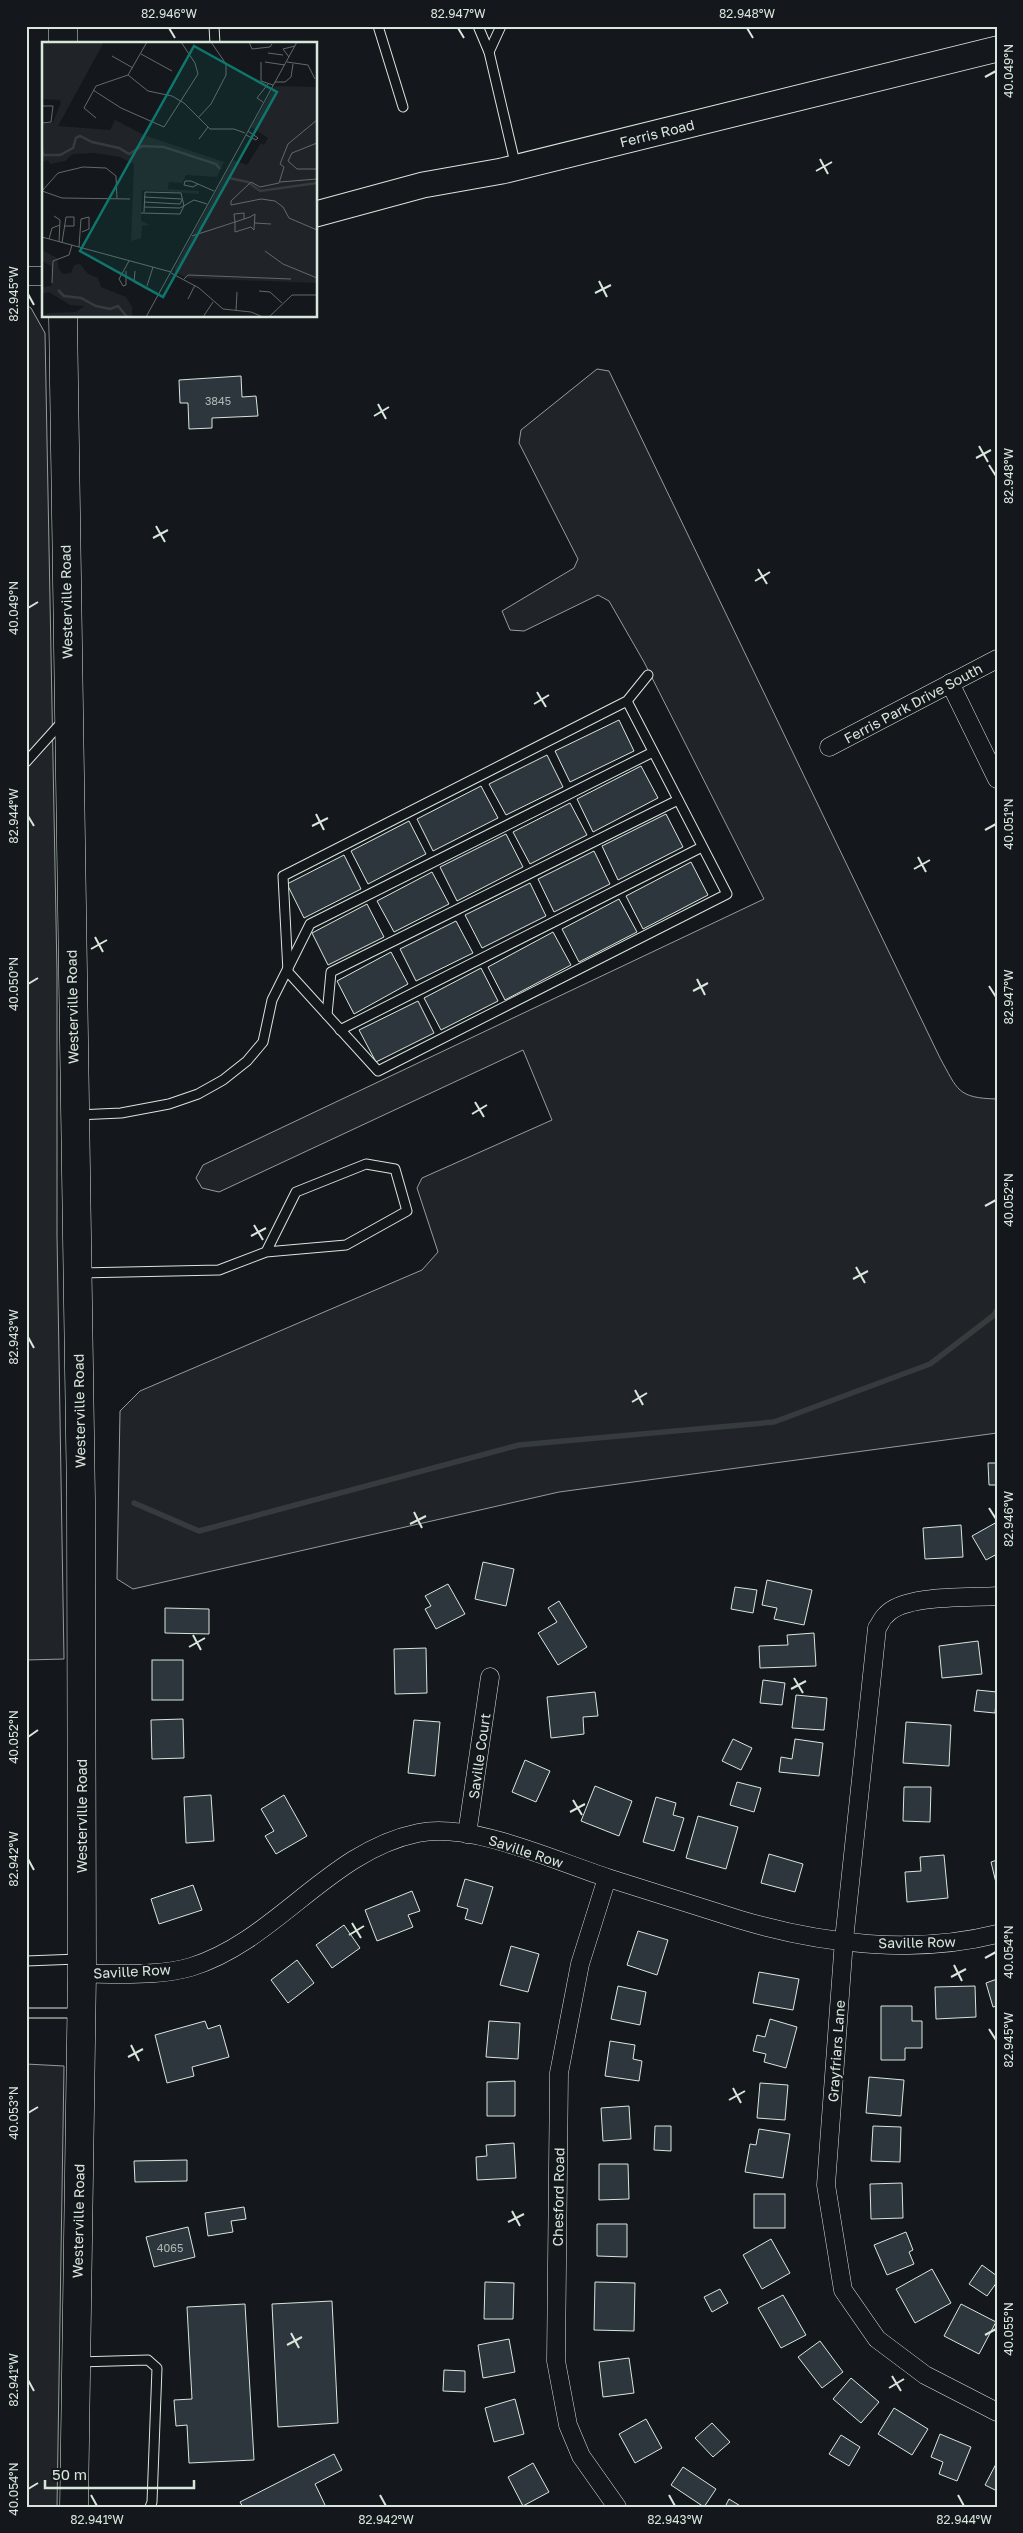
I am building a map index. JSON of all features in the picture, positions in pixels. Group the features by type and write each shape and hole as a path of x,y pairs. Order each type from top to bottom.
{"main road":[{"path":"62,26 63,42"},
{"name":"Ferris Road","path":"318,213 423,185 516,167 997,49"},
{"name":"Westerville Road","path":"63,318 81,1500 81,1966 74,2507"}],"street":[{"path":"26,276 42,276"},
{"name":"Ferris Park Drive South","path":"829,747 997,659"},
{"path":"950,683 997,778"},
{"name":"Grayfriars Lane","path":"997,1596 919,1601 902,1605 886,1614 877,1628 844,1940 826,2185 843,2290 877,2339 925,2375 997,2412"},
{"name":"Saville Court","path":"467,1834 490,1677"},
{"name":"Saville Row","path":"81,1966 132,1974 190,1967 218,1956 248,1939 359,1857 388,1843 418,1833 444,1831 497,1840 607,1878 779,1931 815,1938 892,1944 934,1944 968,1941 997,1934"},
{"name":"Chesford Road","path":"607,1878 580,1964 559,2073 556,2361 568,2425 581,2456 617,2507"}],"lane":[{"path":"214,26 215,42"},
{"path":"378,26 403,107"},
{"path":"478,26 489,52 516,167"},
{"path":"489,52 501,26"},
{"path":"627,701 727,894 378,1071 288,972 283,876 627,701 648,675"},
{"path":"26,762 68,716"},
{"path":"74,1115 121,1113 169,1104 198,1094 223,1080 246,1061 263,1042 272,1000 288,972 310,924 653,752"},
{"path":"327,1015 331,972 678,800"},
{"path":"340,1030 702,847"},
{"path":"77,1273 219,1270 266,1252 346,1245 407,1211 395,1169 366,1164 296,1192 266,1252"},
{"path":"26,1962 81,1966"},
{"path":"26,2013 80,2013"},
{"path":"76,2362 148,2360 157,2368 152,2502 150,2507"}],"shaded area":[{"path":"26,305 31,308 45,333 57,973 57,1235 64,1659 26,1660"},
{"path":"597,369 609,371 946,1069 955,1085 966,1094 974,1097 997,1099 997,1433 559,1492 133,1589 117,1579 120,1411 140,1391 422,1270 438,1252 417,1188 422,1178 552,1120 523,1050 219,1192 202,1188 196,1178 203,1165 764,899 644,662 609,601 598,595 524,631 510,630 502,611 574,568 578,559 519,443 521,430"},
{"path":"26,2064 64,2066 57,2507 26,2507"}],"building":[{"path":"241,376 242,397 256,396 258,416 212,418 212,428 189,429 188,403 180,403 179,380"},
{"path":"619,720 634,751 570,782 555,751"},
{"path":"547,755 563,787 506,815 489,784"},
{"path":"641,766 658,798 593,832 577,799"},
{"path":"481,786 498,818 433,851 417,819"},
{"path":"570,803 587,835 530,864 513,832"},
{"path":"666,814 683,847 618,880 602,846"},
{"path":"409,821 426,854 368,884 351,851"},
{"path":"506,834 523,867 457,901 440,867"},
{"path":"594,851 610,884 554,912 538,879"},
{"path":"344,855 361,889 304,918 287,884"},
{"path":"691,862 708,895 643,929 626,896"},
{"path":"432,872 449,904 394,932 377,901"},
{"path":"530,883 546,916 482,948 465,915"},
{"path":"619,899 637,932 579,962 562,929"},
{"path":"367,904 384,937 328,965 312,933"},
{"path":"456,921 473,953 416,981 400,949"},
{"path":"553,932 571,965 505,1000 488,967"},
{"path":"391,952 408,984 354,1014 337,981"},
{"path":"481,968 498,1001 441,1030 424,998"},
{"path":"418,1001 434,1033 376,1062 359,1030"},
{"path":"988,1463 997,1463 997,1485 989,1485"},
{"path":"997,1522 997,1554 986,1560 972,1536"},
{"path":"961,1525 963,1557 925,1559 923,1528"},
{"path":"483,1562 514,1569 506,1606 475,1599"},
{"path":"767,1580 812,1590 804,1625 774,1619 777,1608 762,1605"},
{"path":"448,1584 465,1614 436,1629 425,1609 431,1606 425,1596"},
{"path":"735,1587 757,1590 753,1613 731,1609"},
{"path":"559,1601 587,1647 558,1665 538,1633 557,1622 548,1608"},
{"path":"165,1608 209,1609 209,1634 165,1633"},
{"path":"814,1633 816,1666 760,1668 759,1646 788,1645 787,1635"},
{"path":"978,1641 982,1674 942,1678 939,1646"},
{"path":"426,1648 427,1693 395,1694 394,1649"},
{"path":"152,1660 183,1660 183,1700 152,1700"},
{"path":"763,1680 785,1683 782,1705 760,1703"},
{"path":"977,1690 997,1692 995,1713 974,1711"},
{"path":"595,1692 598,1716 583,1717 584,1734 551,1738 547,1697"},
{"path":"796,1695 827,1698 824,1730 792,1728"},
{"path":"183,1719 184,1758 152,1759 151,1720"},
{"path":"414,1720 440,1722 435,1776 408,1773"},
{"path":"906,1722 951,1725 949,1766 903,1763"},
{"path":"733,1739 752,1748 741,1770 722,1761"},
{"path":"795,1739 823,1743 819,1776 779,1772 781,1757 792,1759"},
{"path":"525,1760 550,1771 536,1802 512,1792"},
{"path":"737,1782 761,1788 754,1812 730,1805"},
{"path":"595,1786 632,1801 619,1836 581,1821"},
{"path":"904,1787 931,1787 930,1822 903,1821"},
{"path":"211,1795 214,1841 186,1843 184,1797"},
{"path":"284,1795 307,1836 276,1854 265,1836 274,1831 261,1809"},
{"path":"656,1797 676,1803 673,1815 684,1818 674,1851 643,1842"},
{"path":"698,1816 738,1827 726,1869 686,1858"},
{"path":"769,1854 803,1864 795,1892 761,1883"},
{"path":"944,1855 948,1898 907,1902 905,1872 921,1871 920,1857"},
{"path":"997,1860 997,1887 991,1862"},
{"path":"465,1879 493,1887 482,1924 465,1919 468,1909 457,1906"},
{"path":"193,1885 202,1910 159,1924 151,1899"},
{"path":"412,1891 420,1911 408,1915 413,1927 377,1941 365,1910"},
{"path":"344,1925 360,1948 332,1968 316,1945"},
{"path":"638,1931 668,1940 657,1975 627,1965"},
{"path":"511,1946 539,1954 528,1992 500,1985"},
{"path":"297,1960 314,1983 288,2003 271,1980"},
{"path":"759,1972 799,1979 793,2010 753,2003"},
{"path":"997,1979 997,2006 993,2007 986,1983"},
{"path":"618,1986 646,1992 640,2025 611,2019"},
{"path":"975,1986 976,2017 936,2019 935,1987"},
{"path":"881,2006 912,2006 912,2021 922,2021 922,2048 905,2048 905,2060 881,2060"},
{"path":"770,2019 797,2027 786,2068 764,2062 766,2054 753,2051 757,2035 765,2037"},
{"path":"205,2021 208,2029 220,2025 229,2057 192,2067 194,2076 167,2083 155,2035"},
{"path":"489,2021 520,2023 518,2059 486,2057"},
{"path":"610,2041 635,2045 633,2059 642,2061 639,2081 605,2076"},
{"path":"869,2077 904,2080 901,2116 866,2113"},
{"path":"515,2081 515,2116 487,2116 487,2082"},
{"path":"760,2083 788,2085 785,2120 757,2118"},
{"path":"629,2106 631,2139 603,2141 601,2108"},
{"path":"655,2126 671,2126 671,2151 654,2150"},
{"path":"873,2126 901,2127 900,2162 871,2161"},
{"path":"759,2129 790,2134 783,2178 745,2172 750,2144 756,2145"},
{"path":"514,2143 516,2178 477,2180 476,2157 487,2156 486,2145"},
{"path":"187,2160 187,2181 135,2182 134,2161"},
{"path":"599,2164 628,2164 629,2199 599,2200"},
{"path":"902,2183 903,2218 871,2219 870,2184"},
{"path":"754,2194 785,2194 785,2228 754,2228"},
{"path":"244,2207 246,2219 231,2221 233,2232 208,2236 205,2213"},
{"path":"597,2224 627,2224 627,2257 597,2256"},
{"path":"188,2227 195,2257 154,2267 146,2237"},
{"path":"906,2232 913,2250 909,2252 914,2264 887,2275 874,2245"},
{"path":"771,2239 790,2273 762,2289 743,2255"},
{"path":"982,2265 997,2276 997,2282 987,2296 969,2284"},
{"path":"932,2269 951,2303 915,2323 896,2289"},
{"path":"485,2282 514,2283 513,2319 484,2319"},
{"path":"595,2282 635,2283 634,2331 594,2330"},
{"path":"720,2289 728,2303 712,2312 704,2297"},
{"path":"783,2295 806,2335 781,2348 758,2308"},
{"path":"332,2301 338,2423 278,2427 272,2304"},
{"path":"245,2304 254,2460 189,2463 187,2425 176,2426 174,2400 192,2399 187,2307"},
{"path":"961,2304 996,2322 979,2354 944,2336"},
{"path":"509,2339 515,2372 483,2378 478,2345"},
{"path":"820,2341 843,2372 822,2388 798,2357"},
{"path":"629,2358 634,2393 603,2397 599,2362"},
{"path":"444,2370 465,2371 465,2392 443,2391"},
{"path":"851,2378 879,2402 861,2423 833,2399"},
{"path":"515,2399 524,2434 494,2442 485,2408"},
{"path":"894,2408 928,2429 912,2455 878,2434"},
{"path":"646,2419 662,2448 635,2463 619,2434"},
{"path":"712,2423 730,2442 713,2457 695,2438"},
{"path":"940,2434 971,2447 957,2481 939,2474 943,2462 931,2457"},
{"path":"841,2435 860,2447 849,2466 829,2454"},
{"path":"334,2454 342,2470 315,2484 326,2507 243,2507 240,2502"},
{"path":"997,2462 997,2491 985,2485"},
{"path":"533,2463 549,2492 523,2506 508,2477"},
{"path":"683,2467 716,2489 704,2507 671,2485"},
{"path":"729,2499 742,2507 725,2507"}],"waterway":[{"path":"134,1503 199,1531 519,1445 774,1422 930,1364 994,1315 997,1310"}]}
